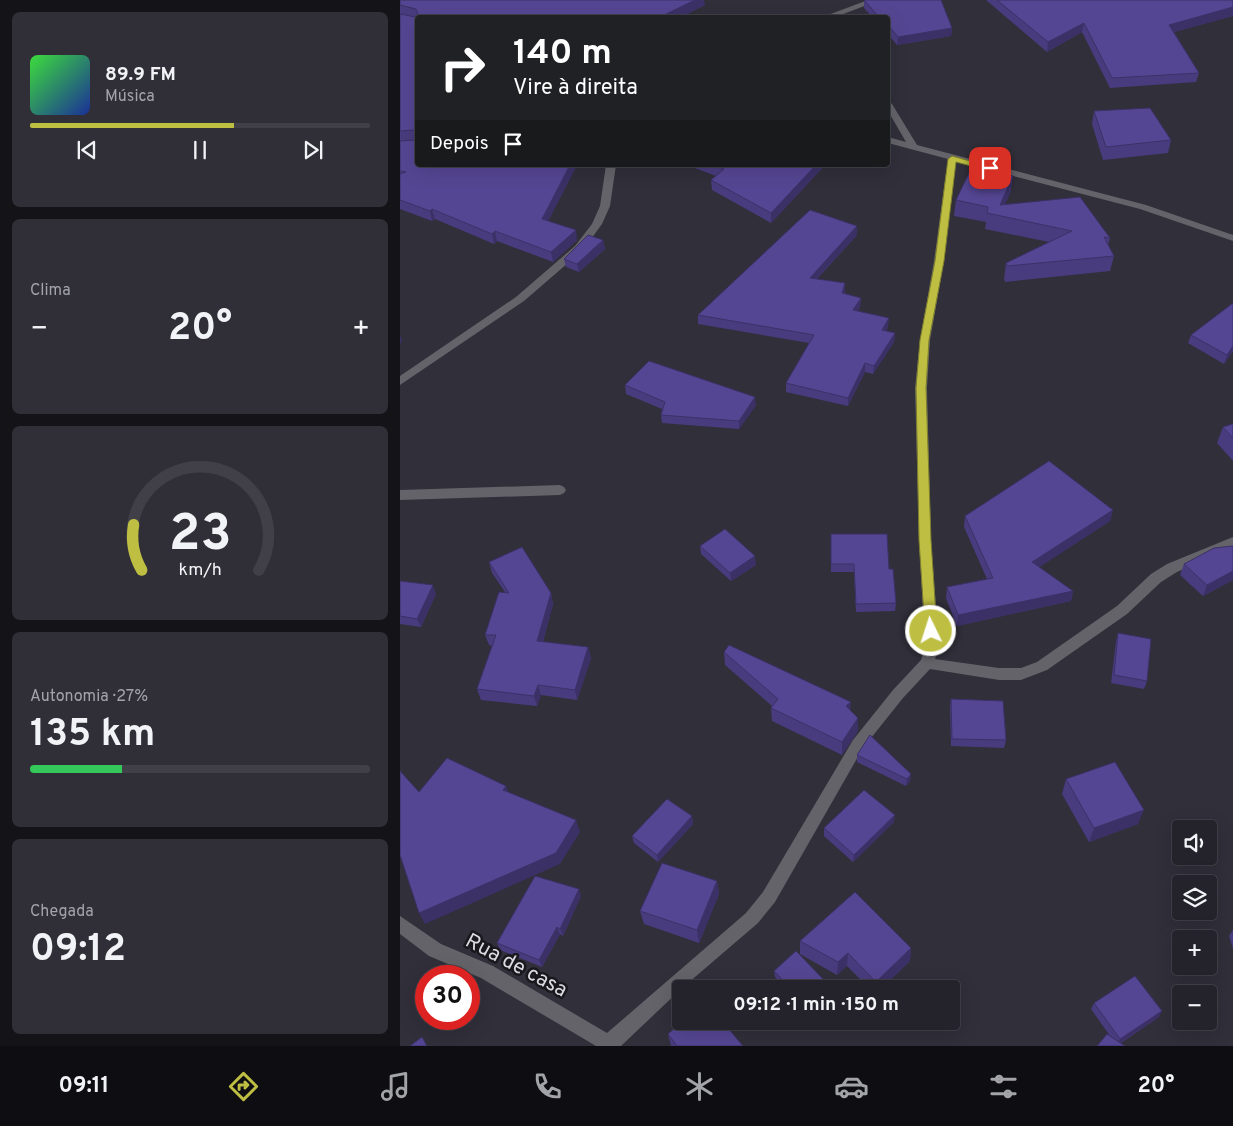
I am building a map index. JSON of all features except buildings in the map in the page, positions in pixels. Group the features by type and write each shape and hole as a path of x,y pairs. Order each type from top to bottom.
{"street":[{"path":"834,15 876,0"},
{"path":"890,107 914,148"},
{"path":"890,141 952,159 1143,207 1233,238"},
{"path":"611,1044 752,918 769,897 858,744 898,694 927,663 932,647 925,540 921,388 924,340 939,261 952,159"},
{"path":"400,381 520,299 579,248 597,224 605,206 611,167"},
{"path":"400,496 560,490"},
{"path":"927,663 999,674 1021,674 1042,666 1122,610 1156,578 1172,568 1233,542"},
{"name":"Rua de casa","path":"400,924 435,950 487,972 611,1044"}],"route":[{"path":"931,631 925,540 921,388 924,340 939,261 952,159 990,168"}]}
